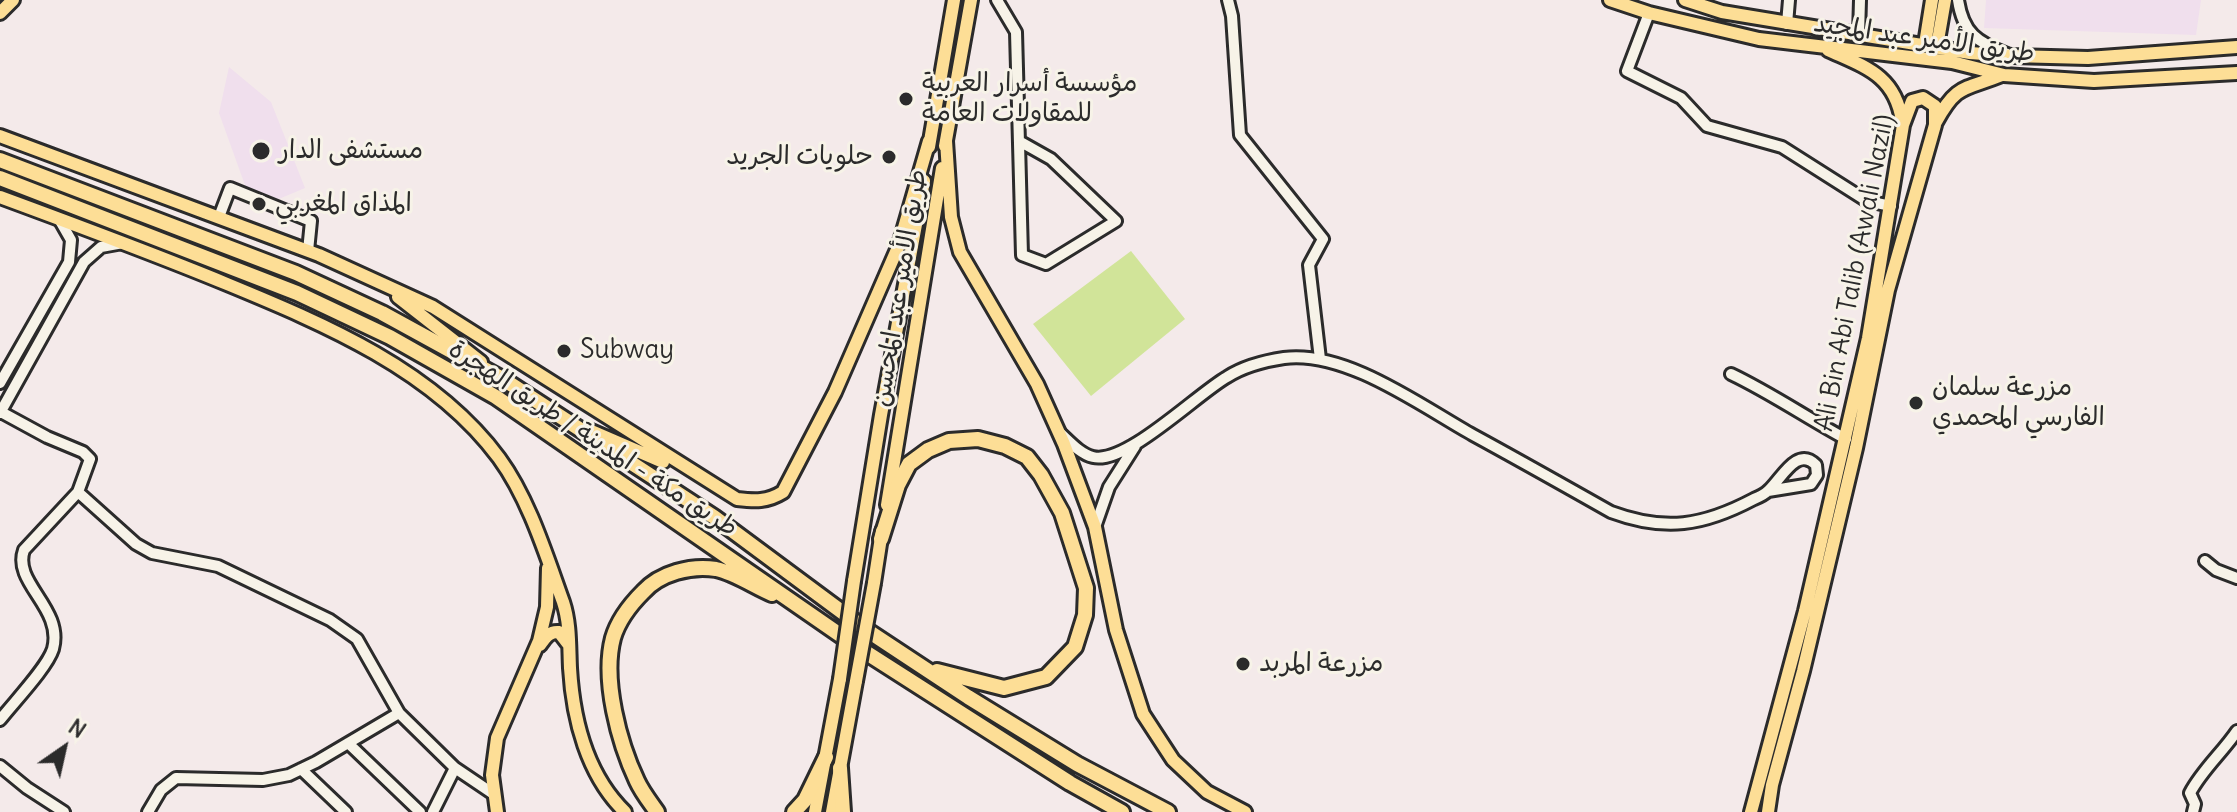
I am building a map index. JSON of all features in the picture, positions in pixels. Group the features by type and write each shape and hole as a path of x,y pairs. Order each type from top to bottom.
{"highway":[{"name":"طريق مكة - المدينة / طريق الهجرة","path":"0,160 296,273 382,313 506,381 714,517 865,629 919,665"},
{"name":"طريق مكة - المدينة / طريق الهجرة","path":"0,178 297,293 390,337 496,397 859,648 1070,783 1122,812"},
{"path":"881,539 898,485 909,464 928,450 949,441 978,439 1005,446 1027,457 1041,475 1062,513 1086,588 1085,615 1075,647 1046,677 1004,688 961,679 919,665"},
{"path":"657,812 638,784 619,734 609,667 613,637 633,602 659,578 688,569 717,569 805,609"},
{"path":"919,665 1077,764 1168,812"},
{"path":"794,812 805,800 826,757"},
{"path":"840,768 843,812"},
{"path":"1070,783 1102,812"}],"main road":[{"path":"0,13 13,0"},
{"name":"طريق الأمير عبد المحسن","path":"815,812 954,0"},
{"name":"طريق الأمير عبد المحسن","path":"832,812 874,583 971,0"},
{"name":"طريق الأمير عبد المجيد","path":"1610,0 1649,13 1759,39 1952,62 2004,75 2094,81 2237,73"},
{"name":"طريق الأمير عبد المجيد","path":"1685,0 1722,12 1970,53 2088,58 2237,47"},
{"path":"1931,45 1932,0"},
{"path":"1931,45 1945,0"},
{"path":"1821,47 1882,77 1897,98 1903,125"},
{"path":"1935,125 1959,90 2004,75"},
{"name":"Ali Bin Abi Talib (Awali Nazil)","path":"1751,812 1805,611 1846,439 1868,338 1903,125 1912,101 1923,98 1935,106 1935,125 1888,290 1853,463 1772,785 1768,812"},
{"path":"0,136 308,251 433,307 737,499 759,501 772,499 783,492 853,355 899,245 929,141"},
{"path":"946,141 951,217 960,252 1037,384 1059,432 1095,527 1116,630 1143,714 1173,760 1207,792 1245,812"},
{"path":"0,197 294,312 384,358 454,409 500,459 540,534 567,613 577,723 593,765 611,799 625,812"},
{"path":"380,283 506,381"},
{"path":"565,419 707,481"},
{"path":"497,812 492,775 497,738 537,646 547,607 549,561"},
{"path":"537,646 554,632 559,632 569,645"}],"street":[{"path":"997,0 1016,32 1022,255 1046,264 1116,221 1051,159 1019,141"},
{"path":"1228,0 1232,16 1240,135 1323,239 1309,265 1320,359"},
{"path":"1787,24 1789,0"},
{"path":"1859,34 1860,0"},
{"path":"1958,0 1965,29 1989,47 2012,56"},
{"path":"1649,13 1627,71 1681,98 1707,126 1782,147 1867,201 1891,206"},
{"path":"219,217 230,188 311,221 308,251"},
{"path":"0,383 69,262 71,240 59,219"},
{"path":"0,720 46,661 53,647 48,610 25,576 20,561 24,550 78,492 90,459 83,452 0,412 84,262 101,247 124,243"},
{"name":"Ali Bin Abi Talib (Awali Nazil)","path":"1136,444 1227,376 1256,363 1287,357 1320,359 1365,375 1611,512 1639,522 1665,526 1703,520 1768,491 1811,484 1817,475 1816,465 1807,459 1797,461 1768,491"},
{"path":"7,371 19,378"},
{"path":"1731,374 1773,394 1792,409 1846,439"},
{"path":"1059,432 1084,453 1097,458 1136,444"},
{"path":"1095,527 1109,487 1136,444"},
{"path":"78,492 103,517 144,549 218,566 347,630 357,639 399,713 455,768 495,795"},
{"path":"2205,561 2216,570 2237,578"},
{"path":"148,812 161,790 176,778 263,780 289,775 399,713"},
{"path":"2193,812 2195,804 2190,793 2199,774 2220,756 2237,731"},
{"path":"348,743 420,812"},
{"path":"0,766 64,812"},
{"path":"433,812 455,768"},
{"path":"301,769 346,812"}],"shaded area":[{"path":"1986,0 2201,0 2196,35 1984,28"},
{"name":"مستشفى الدار","path":"229,67 271,102 305,188 274,201 246,188 219,113"}],"green space":[{"path":"1131,251 1185,319 1091,396 1033,324"}],"place":[{"name":"مؤسسة أسرار العربية للمقاولات العامة","path":"906,99"},
{"name":"مستشفى الدار","path":"261,151"},
{"name":"حلويات الجريد","path":"889,157"},
{"name":"المذاق المغربي","path":"259,204"},
{"name":"Subway","path":"564,351"},
{"name":"مزرعة سلمان الفارسي المحمدي","path":"1916,403"},
{"name":"مزرعة المربد","path":"1243,664"}]}
